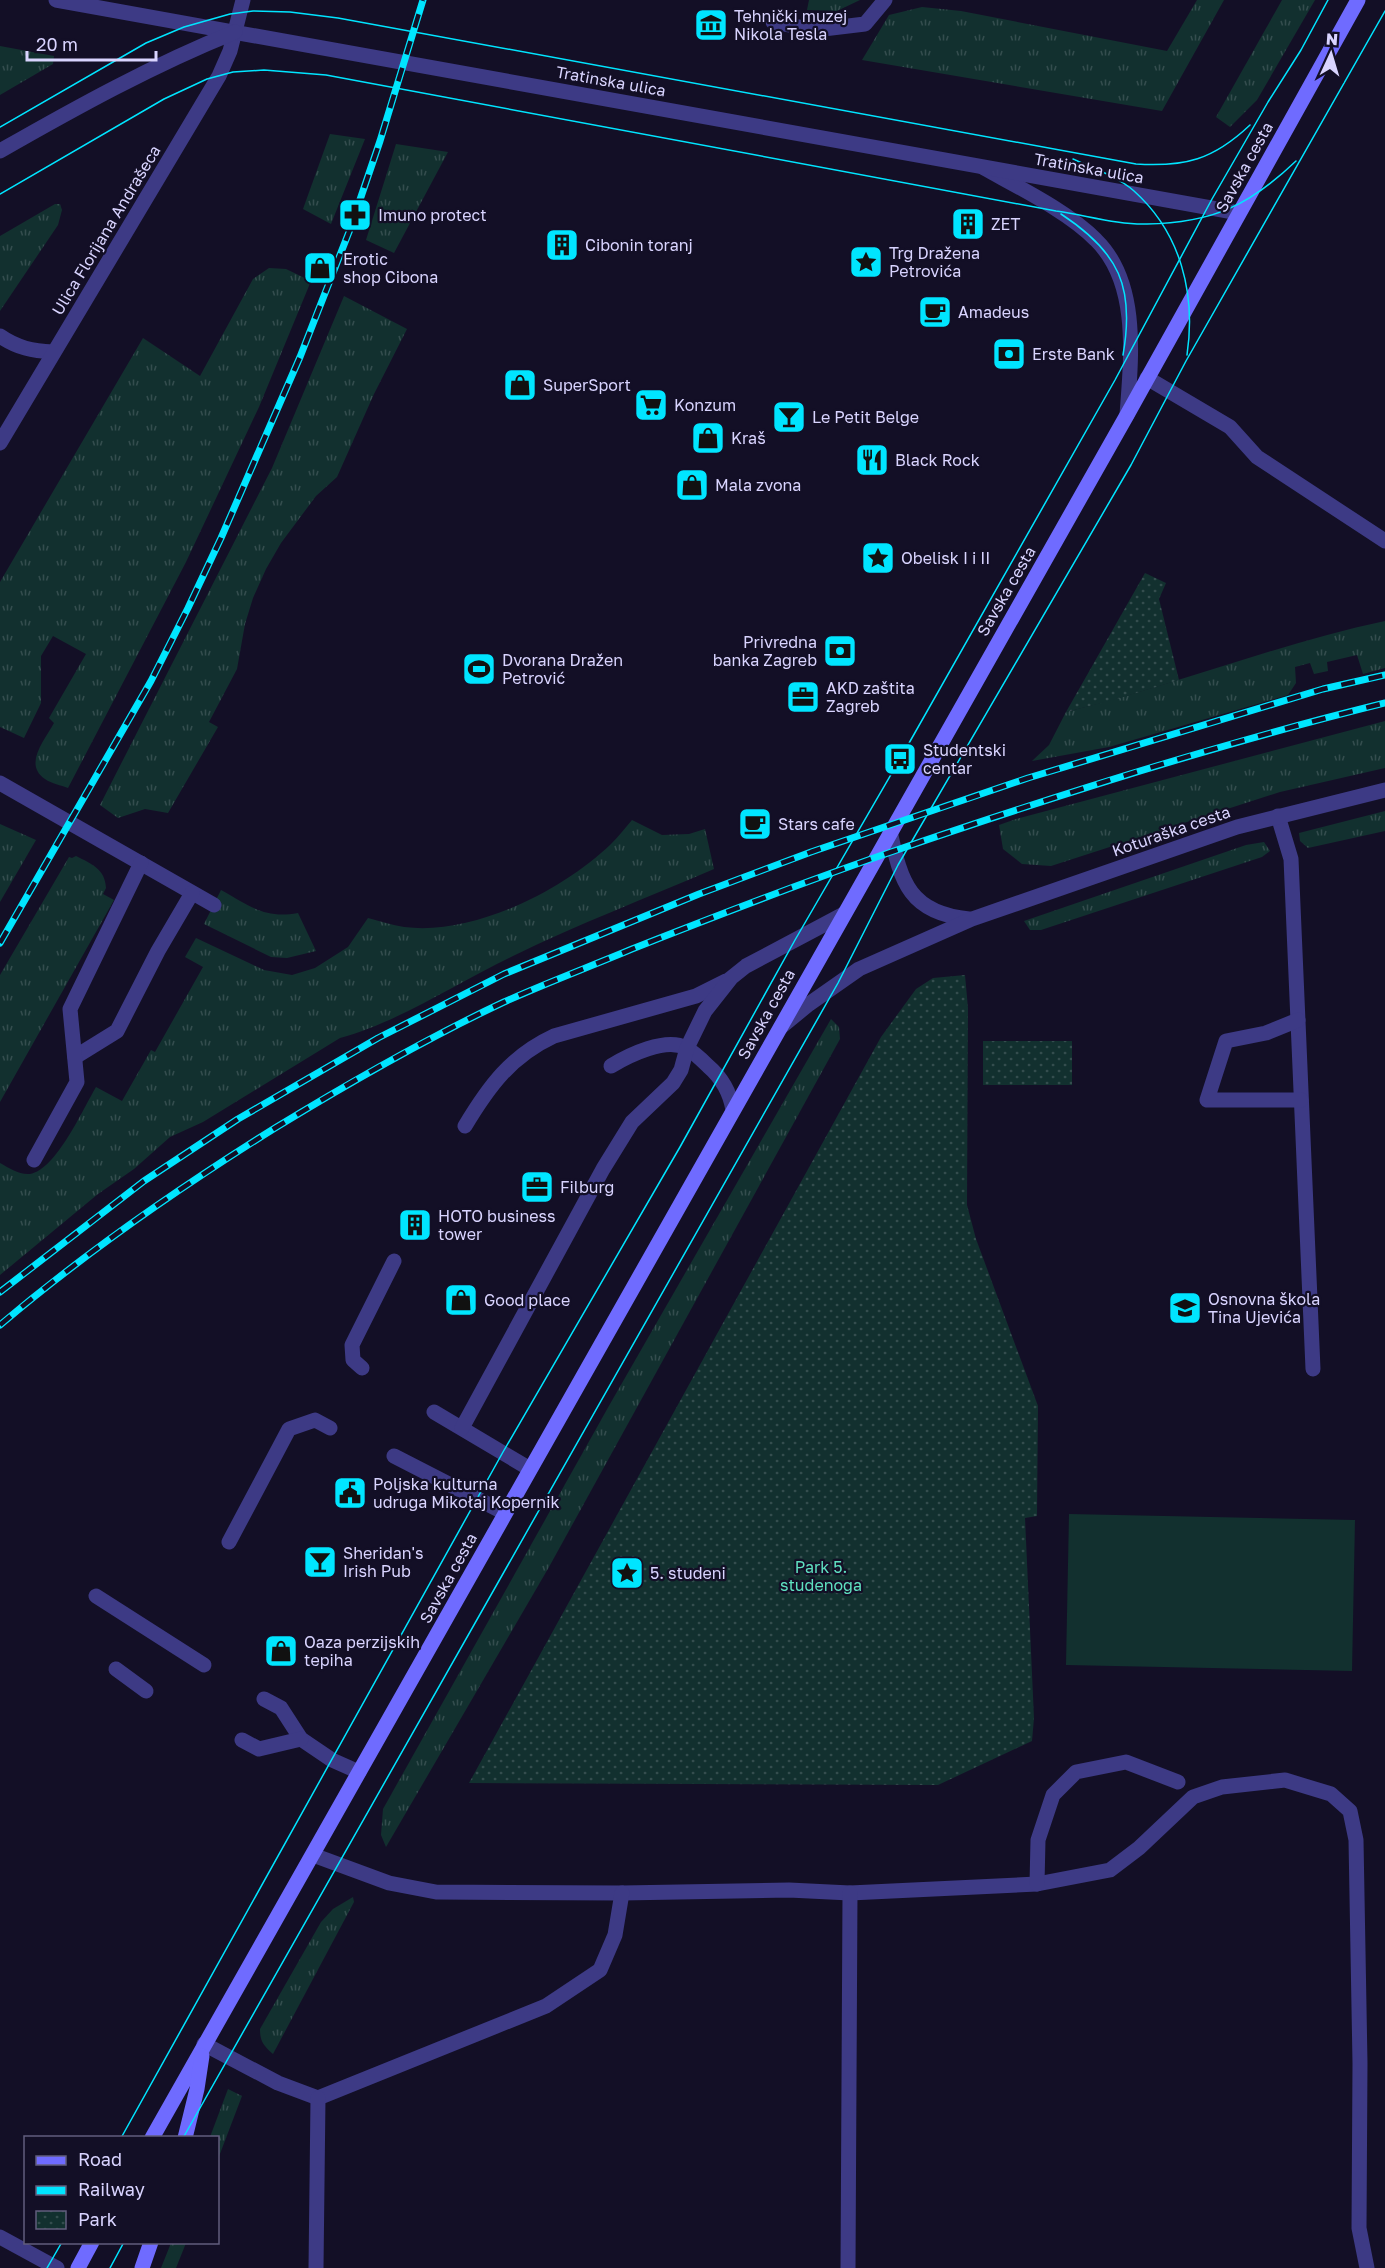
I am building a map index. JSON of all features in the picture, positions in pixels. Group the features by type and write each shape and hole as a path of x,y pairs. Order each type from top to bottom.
{"main road":[{"name":"Savska cesta","path":"153,2136 1148,378 1358,0"},
{"name":"Savska cesta","path":"185,2136 197,2089 204,2044"},
{"path":"78,2268 92,2244"},
{"path":"142,2268 150,2244"}],"street":[{"name":"Tratinska ulica","path":"56,0 1239,213"},
{"name":"Ulica Florijana Andrašeca","path":"0,443 219,76 236,32 243,0"},
{"path":"773,22 815,30 865,24 885,0"},
{"path":"0,151 129,79 179,55 236,32"},
{"path":"981,166 1084,229 1097,240 1110,258 1117,270 1126,300 1131,371 1127,415"},
{"path":"0,336 12,345 31,351 53,352"},
{"path":"1148,378 1230,427 1257,457 1385,541"},
{"path":"0,783 214,905"},
{"name":"Koturaška cesta","path":"777,1030 859,969 972,919 1237,828 1385,790"},
{"path":"1278,816 1291,859 1313,1369"},
{"name":"Koturaška cesta","path":"890,831 903,878 920,903 939,913 972,919"},
{"path":"34,1160 77,1082 70,1009 141,863"},
{"path":"75,1057 117,1031 158,951 192,893"},
{"path":"465,1126 484,1095 513,1062 533,1046 554,1036 696,996 731,978 746,966 844,914"},
{"path":"462,1428 603,1169 632,1122 673,1083 681,1070 687,1048 705,1011 731,978"},
{"path":"1298,1020 1266,1033 1226,1041 1207,1100 1301,1100"},
{"path":"611,1066 651,1047 687,1048 718,1075 730,1097 733,1110"},
{"path":"362,1368 353,1360 352,1345 394,1261"},
{"path":"435,1412 530,1469"},
{"path":"229,1542 289,1429 315,1420 330,1428"},
{"path":"394,1456 506,1513"},
{"path":"96,1596 204,1665"},
{"path":"116,1669 146,1691"},
{"path":"264,1699 281,1708 301,1738 332,1760 359,1772"},
{"path":"242,1740 259,1749 301,1738"},
{"path":"1037,1884 1038,1840 1053,1795 1076,1772 1126,1762 1178,1782"},
{"path":"313,1855 389,1883 436,1892 622,1893 789,1890 850,1893 1037,1884 1110,1870 1139,1848 1193,1797 1222,1787 1285,1780 1331,1794 1350,1811 1356,1840 1360,2063 1359,2228 1367,2268"},
{"path":"204,2044 278,2083 318,2098 546,2006 600,1970 615,1935 622,1893"},
{"path":"848,2268 850,1893"},
{"path":"315,2268 318,2098"},
{"path":"0,2237 57,2268"}],"green space":[{"path":"809,0 860,0 837,11 807,10"},
{"path":"1197,0 1224,0 1162,111 862,60 889,15 922,7 961,11 1167,51"},
{"path":"1282,0 1315,0 1257,100 1230,127 1216,117"},
{"path":"0,46 54,56 53,64 0,95"},
{"path":"330,134 365,139 331,224 303,209"},
{"path":"396,144 448,152 394,253 366,240"},
{"path":"55,204 60,204 62,210 58,225 0,311 0,236"},
{"path":"269,268 286,269 311,281 259,407 186,562 68,788 51,782 39,773 36,759 41,744 54,723 49,718 86,654 53,636 41,656 41,703 24,738 0,727 0,582 143,338 200,376 253,279"},
{"path":"344,296 407,329 374,394 337,477 316,496 281,543 266,569 253,598 245,624 237,669 209,722 218,727 168,813 145,809 118,818 100,805 272,468"},
{"path":"1145,573 1166,583 1159,599 1179,680 1066,712"},
{"path":"1385,621 1385,668 1363,674 1357,655 1327,662 1328,671 1314,674 1310,663 1295,667 1296,683 1288,695 1109,747 1032,761 1049,745 1066,712 1106,702 1305,641"},
{"path":"1385,721 1385,768 1280,792 1051,866 1022,864 1003,849 999,825 1016,819"},
{"path":"1385,811 1385,831 1308,848 1300,841 1299,833"},
{"path":"632,820 662,835 689,834 705,829 714,869 562,933 492,966 383,1023 340,1038 203,1122 170,1137 134,1169 98,1194 0,1275 0,1163 22,1173 30,1174 40,1170 59,1151 96,1087 122,1101 151,1050 155,1052 203,967 185,957 196,938 264,970 292,975 315,968 348,947 368,918 404,927 431,928 487,917 515,906 568,878 611,844"},
{"path":"0,824 36,840 0,902"},
{"path":"1264,842 1270,851 1262,857 1041,930 1030,930 1024,921 1246,845"},
{"path":"76,856 100,872 106,888 103,894 114,900 0,1102 0,975 69,857"},
{"path":"221,890 266,913 298,913 316,951 287,958 271,957 204,924"},
{"name":"Park 5. studenoga","path":"965,975 968,1008 967,1205 976,1239 1038,1406 1037,1516 1025,1518 1034,1718 1032,1741 938,1785 469,1783 881,1037 916,989 933,978"},
{"path":"831,1019 839,1027 840,1039 549,1567 386,1847 381,1835 383,1809 610,1404"},
{"path":"983,1041 1072,1041 1072,1085 983,1085"},
{"path":"1069,1514 1355,1520 1352,1671 1066,1665"},
{"path":"353,1897 354,1902 273,2054 263,2043 260,2029 321,1922 333,1909"},
{"path":"228,2089 242,2096 219,2156 219,2136 210,2136"},
{"path":"171,2244 186,2244 176,2268 161,2268"}],"tram line":[{"path":"122,2136 503,1452 680,1147 795,940 1115,380 1212,199 1301,50 1328,0"},
{"path":"0,127 146,43 184,27 230,14 253,11 290,12 338,18 1136,164 1169,164 1198,159 1211,154 1250,125"},
{"path":"184,2136 838,983 898,865 1131,465 1186,361 1385,11"},
{"path":"0,194 164,99 207,79 233,72 264,70 326,75 1125,223 1170,223 1192,220 1229,209 1263,189 1296,161"},
{"path":"1073,159 1128,186 1150,208 1163,226 1174,245 1187,287 1189,310 1187,355"},
{"path":"1061,214 1097,242 1118,273 1127,310 1123,355"},
{"path":"47,2268 61,2244"},
{"path":"110,2268 123,2244"}],"railway":[{"path":"0,943 151,681 221,538 300,357 349,232 380,141 423,0"},
{"path":"0,1292 144,1181 238,1119 378,1038 504,974 699,894 811,852 1028,778 1323,689 1385,675"},
{"path":"0,1325 99,1246 168,1197 239,1151 388,1062 504,1002 729,911 952,831 1198,753 1385,703"}],"place":[{"name":"Tehnički muzej Nikola Tesla","path":"711,25"},
{"name":"Imuno protect","path":"355,215"},
{"name":"ZET","path":"968,224"},
{"name":"Cibonin toranj","path":"562,245"},
{"name":"Trg Dražena Petrovića","path":"866,262"},
{"name":"Erotic shop Cibona","path":"320,268"},
{"name":"Amadeus","path":"935,312"},
{"name":"Erste Bank","path":"1009,354"},
{"name":"SuperSport","path":"520,385"},
{"name":"Konzum","path":"651,405"},
{"name":"Le Petit Belge","path":"789,417"},
{"name":"Kraš","path":"708,438"},
{"name":"Black Rock","path":"872,460"},
{"name":"Mala zvona","path":"692,485"},
{"name":"Obelisk I i II","path":"878,558"},
{"name":"Privredna banka Zagreb","path":"840,651"},
{"name":"Dvorana Dražen Petrović","path":"479,669"},
{"name":"AKD zaštita Zagreb","path":"803,697"},
{"name":"Studentski centar","path":"900,759"},
{"name":"Stars cafe","path":"755,824"},
{"name":"Filburg","path":"537,1187"},
{"name":"HOTO business tower","path":"415,1225"},
{"name":"Good place","path":"461,1300"},
{"name":"Osnovna škola Tina Ujevića","path":"1185,1308"},
{"name":"Poljska kulturna udruga Mikołaj Kopernik","path":"350,1493"},
{"name":"Sheridan's Irish Pub","path":"320,1562"},
{"name":"5. studeni","path":"627,1573"},
{"name":"Oaza perzijskih tepiha","path":"281,1651"}]}
